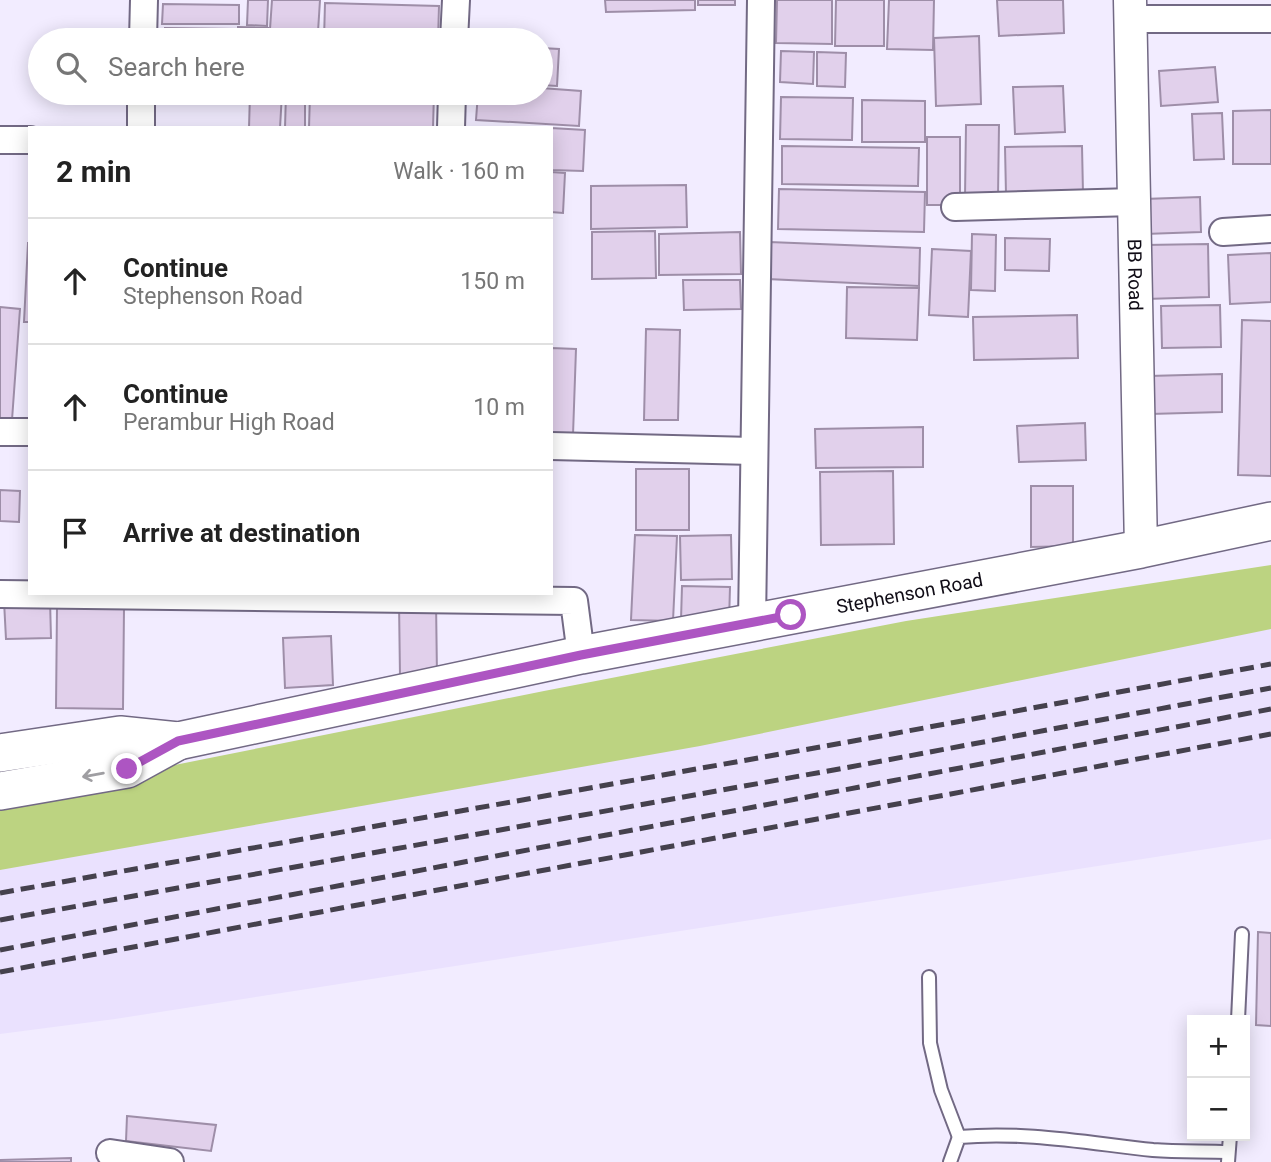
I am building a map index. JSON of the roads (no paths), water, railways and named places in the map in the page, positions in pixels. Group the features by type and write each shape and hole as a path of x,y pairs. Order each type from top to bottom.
{"main road":[{"name":"Stephenson Road","path":"178,741 581,655 1141,549 1271,521"},
{"path":"0,753 120,735 178,741"},
{"path":"0,791 127,769 178,741"}],"street":[{"path":"143,28 144,0"},
{"path":"455,28 456,0"},
{"path":"752,623 761,0"},
{"path":"1130,9 1271,19"},
{"name":"BB Road","path":"1130,9 1141,549"},
{"path":"141,105 141,126"},
{"path":"450,126 451,105"},
{"path":"0,140 28,140"},
{"path":"955,206 1134,202"},
{"path":"1223,232 1271,229"},
{"path":"0,432 28,432"},
{"path":"553,446 753,451"},
{"path":"0,594 28,594"},
{"path":"82,595 574,601 581,655"},
{"path":"110,1153 170,1162"}],"lane":[{"path":"1238,1015 1242,934"},
{"path":"929,977 930,1043 942,1090 959,1137 950,1162"},
{"path":"959,1137 995,1133 1033,1135 1228,1157"}],"railway":[{"path":"0,893 1271,664"},
{"path":"0,920 850,767 1271,688"},
{"path":"0,950 1271,709"},
{"path":"0,972 1271,734"}]}
